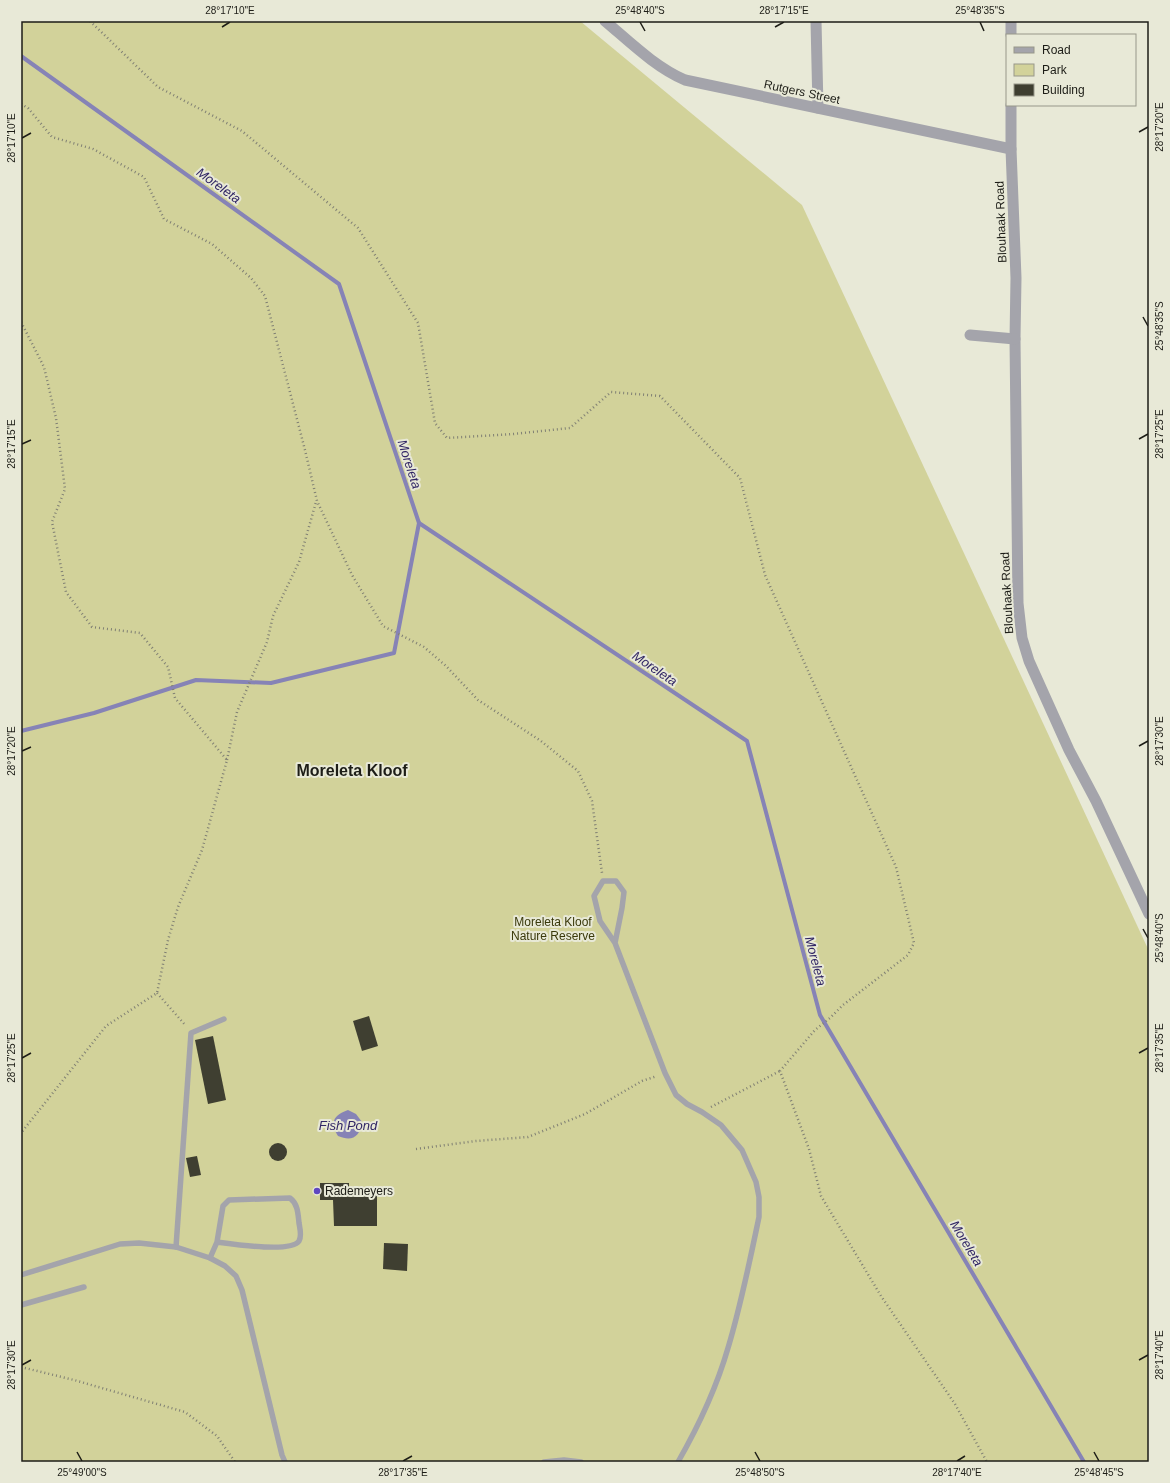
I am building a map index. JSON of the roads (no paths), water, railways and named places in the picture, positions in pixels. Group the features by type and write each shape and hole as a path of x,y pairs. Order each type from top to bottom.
{"street":[{"name":"Rutgers Street","path":"605,21 673,75 685,80 1011,149"},
{"path":"816,21 818,108"},
{"path":"1011,21 1011,34"},
{"name":"Blouhaak Road","path":"1011,106 1011,149 1016,278 1015,339 1018,603 1022,638 1029,661 1066,743 1096,801 1149,914"},
{"path":"970,335 1015,339"}],"lane":[{"path":"615,943 624,892 616,881 603,882 594,896 600,921 615,943 665,1073 676,1095 687,1104 721,1125 742,1150 756,1182 759,1197 759,1217 729,1346 721,1369 696,1427 678,1462"},
{"path":"176,1247 191,1033 224,1018"},
{"path":"210,1258 217,1242 223,1206 228,1200 290,1198 294,1201 297,1207 301,1235 300,1241 295,1245 290,1247 274,1248 217,1242"},
{"path":"21,1275 120,1244 140,1243 176,1247 210,1258 225,1266 236,1276 242,1290 282,1455 285,1462"},
{"path":"21,1306 84,1287"},
{"path":"544,1462 564,1460 581,1462"}],"water":[{"name":"Fish Pond","path":"348,1110 356,1114 362,1122 357,1135 351,1138 343,1138 338,1136 335,1131 334,1120 339,1114"}],"waterway":[{"name":"Moreleta","path":"21,56 339,284 419,523 747,741 820,1015 1084,1462"},
{"path":"21,731 94,713 196,680 271,683 394,653 419,523"}],"place":[{"name":"Rademeyers","path":"317,1191"}],"district":[{"name":"Moreleta Kloof","path":"352,770"}],"park label":[{"name":"Moreleta Kloof Nature Reserve","path":"553,929"}]}
